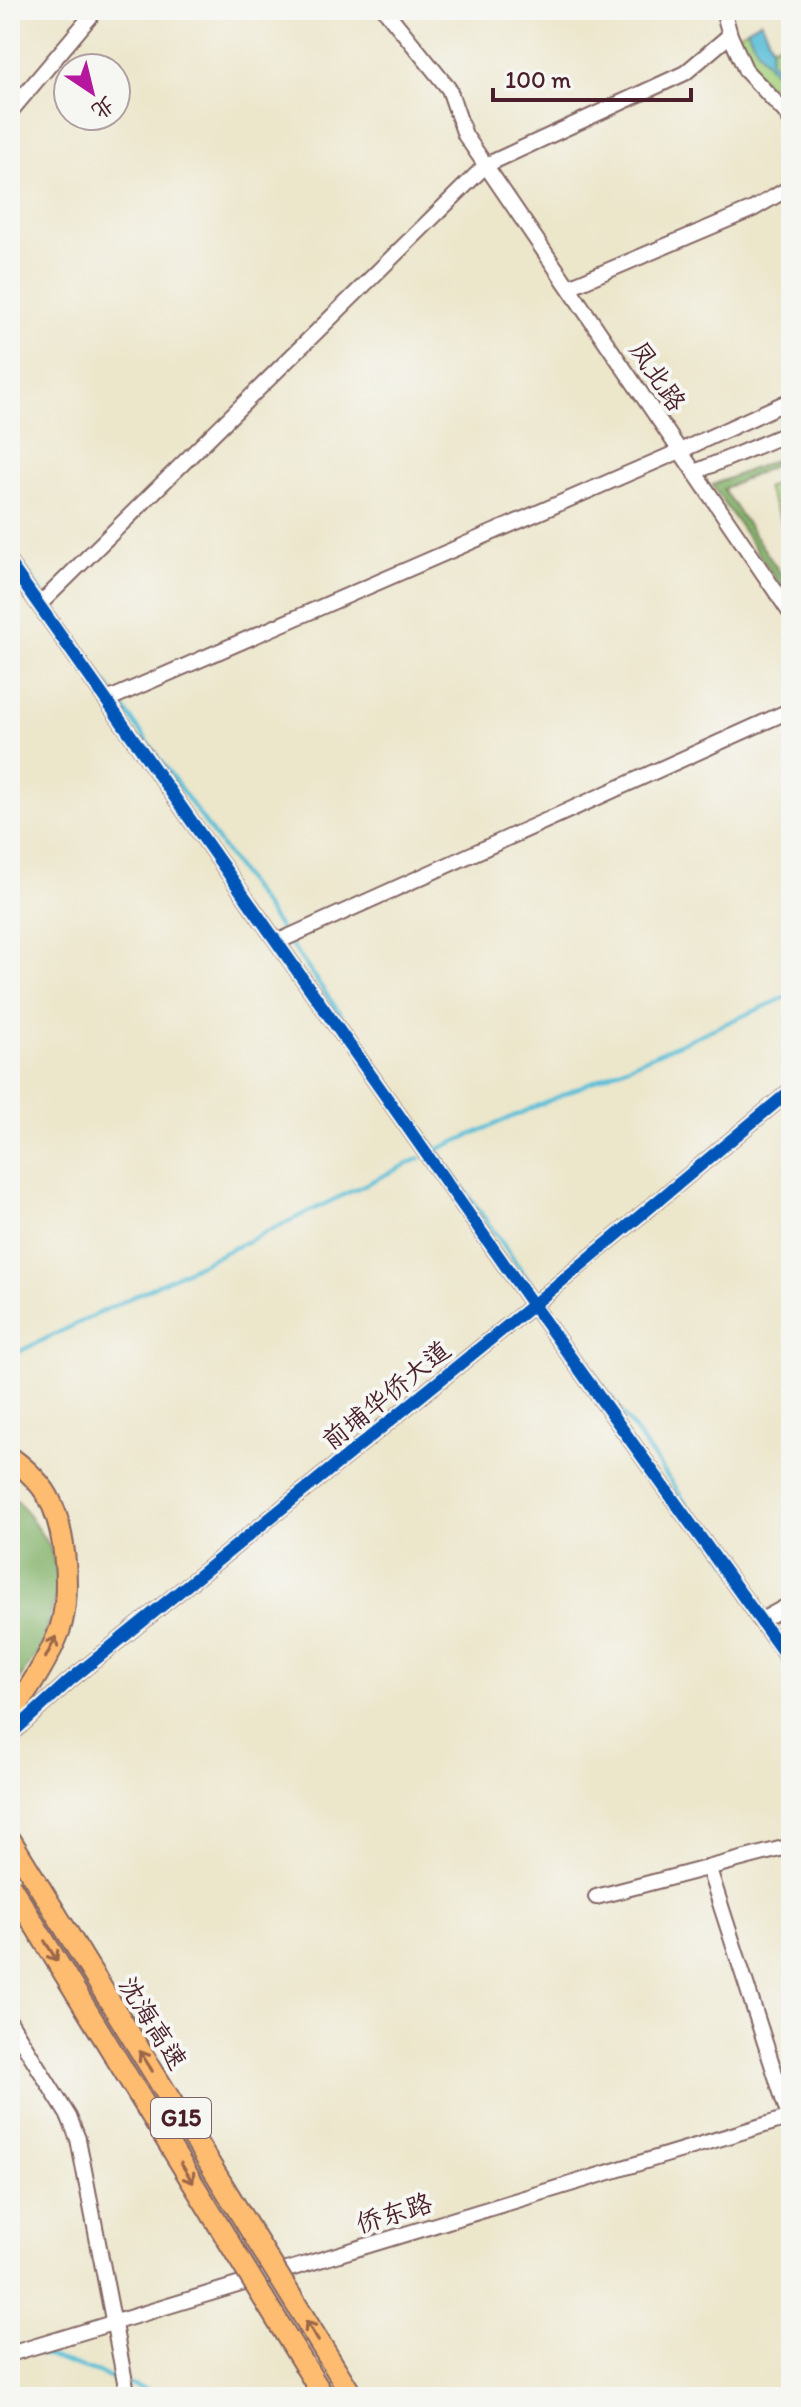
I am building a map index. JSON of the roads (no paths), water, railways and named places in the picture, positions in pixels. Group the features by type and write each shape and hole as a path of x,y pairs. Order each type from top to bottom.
{"highway":[{"path":"10,1457 43,1488 61,1532 67,1587 60,1629 25,1696 10,1713"},
{"name":"沈海高速","path":"10,1839 353,2397"},
{"name":"沈海高速","path":"10,1885 324,2397"}],"street":[{"path":"10,112 96,10"},
{"name":"凤北路","path":"385,10 449,89 465,135 791,614"},
{"path":"723,10 746,71 791,122"},
{"path":"44,601 486,165 685,73 730,35"},
{"path":"569,287 753,209 791,187"},
{"path":"113,698 791,400"},
{"path":"695,472 791,432"},
{"path":"10,564 44,601 113,698 765,1618 791,1663"},
{"path":"283,939 791,710"},
{"name":"前埔华侨大道","path":"10,1735 69,1681 791,1090"},
{"path":"765,1618 791,1604"},
{"path":"596,1897 791,1846"},
{"path":"709,1869 790,2117"},
{"path":"10,2022 69,2117 78,2139 126,2387"},
{"name":"侨东路","path":"21,2351 790,2117"}],"water":[{"path":"761,21 772,47 770,60 791,85 791,93 761,55 747,29"}],"waterway":[{"path":"10,547 43,594"},
{"path":"48,601 283,933"},
{"path":"288,940 775,1629"},
{"path":"434,1151 791,995"},
{"path":"10,1356 420,1158"},
{"path":"35,2352 122,2381"},
{"path":"130,2384 169,2397"}]}
